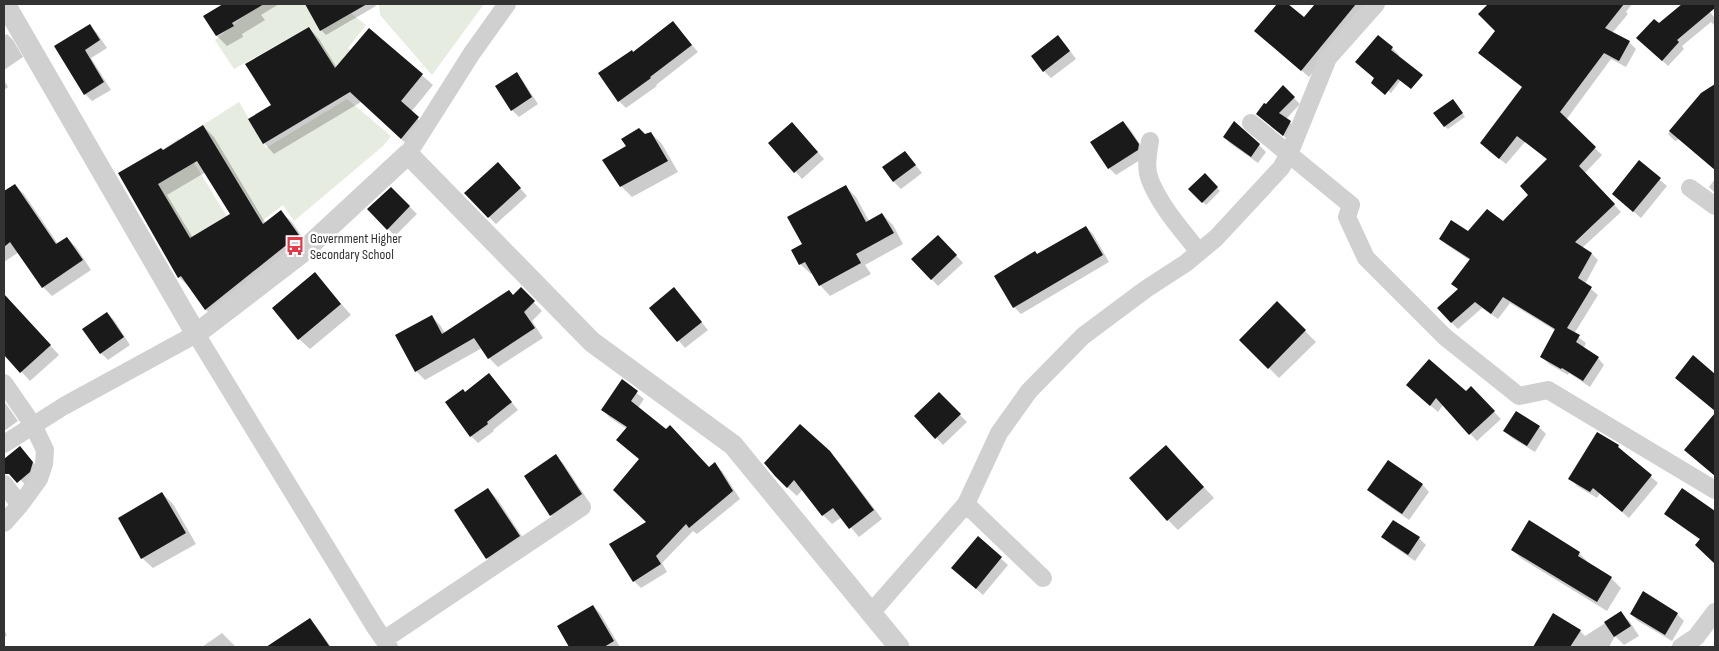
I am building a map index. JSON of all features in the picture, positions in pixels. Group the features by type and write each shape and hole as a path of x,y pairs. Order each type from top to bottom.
{"street":[{"path":"5,4 196,334 370,619 387,643 582,507"},
{"path":"4,444 33,425 196,334 299,255 408,154 472,53 507,4"},
{"path":"870,614 966,504 999,433 1029,391 1083,336 1146,289 1186,263 1216,238 1281,168 1289,154 1328,58 1376,4"},
{"path":"1251,123 1351,205 1347,217 1366,258 1445,337 1519,396 1548,390 1715,490"},
{"path":"1150,141 1147,158 1149,179 1170,214 1199,252"},
{"path":"408,154 592,342 733,445 899,647"},
{"path":"1690,188 1715,206"},
{"path":"4,383 33,425 44,450 44,464 39,479 4,523"},
{"path":"4,484 20,505"},
{"path":"966,504 1043,578"},
{"path":"1681,647 1696,637 1715,612"}],"shaded area":[{"path":"255,4 339,4 366,25 348,48 360,59 343,82 309,27 234,69 215,40 255,9 252,6"},
{"path":"379,4 484,4 432,75 380,15"},
{"path":"347,99 391,136 383,146 294,221 283,205 262,221 203,125 239,102 266,148"},
{"path":"179,138 240,238 190,238 158,184 179,172 165,148"}],"building":[{"path":"223,4 264,4 232,23 234,26 216,36 203,16"},
{"path":"305,4 367,4 320,31"},
{"path":"1277,4 1288,4 1304,17 1315,4 1356,4 1301,71 1254,31"},
{"path":"1488,4 1624,4 1605,28 1630,41 1619,61 1604,53 1560,112 1596,147 1579,166 1615,204 1575,242 1592,253 1578,278 1592,287 1567,328 1580,335 1576,342 1599,357 1583,381 1540,357 1555,329 1503,297 1491,314 1475,302 1451,323 1437,308 1458,289 1451,284 1470,259 1439,239 1451,220 1468,231 1487,209 1503,221 1528,195 1520,186 1547,159 1517,136 1499,159 1480,143 1522,87 1478,53 1495,31 1478,14"},
{"path":"1682,4 1715,4 1715,8 1677,40 1679,42 1662,61 1636,38 1654,19 1659,23"},
{"path":"673,21 692,45 618,102 598,73 632,50 633,52"},
{"path":"90,24 100,40 85,50 104,82 84,95 54,46"},
{"path":"309,27 335,68 369,28 423,74 401,101 419,117 401,139 350,92 263,144 248,119 271,105 245,64"},
{"path":"1058,35 1070,51 1043,72 1031,56"},
{"path":"1378,35 1393,47 1391,50 1423,75 1411,89 1398,79 1385,95 1371,83 1374,78 1355,62"},
{"path":"517,72 532,97 511,111 495,86"},
{"path":"1715,84 1715,170 1669,131 1701,93"},
{"path":"1283,85 1295,97 1279,113 1291,121 1283,136 1256,114 1264,103 1266,104"},
{"path":"1453,99 1463,113 1444,127 1433,113"},
{"path":"1123,121 1139,144 1138,150 1108,169 1090,142"},
{"path":"1234,121 1260,144 1251,157 1223,137"},
{"path":"792,122 818,152 794,173 768,143"},
{"path":"203,125 263,224 281,210 299,235 205,310 181,276 178,278 118,173 161,148 163,150","holes":["197,161 230,214 190,238 158,184"]},
{"path":"639,128 645,134 651,132 668,161 620,187 602,160 626,146 621,139"},
{"path":"905,151 916,165 893,182 882,167"},
{"path":"1639,160 1661,178 1633,212 1612,194"},
{"path":"498,162 521,188 488,218 464,193"},
{"path":"1205,173 1218,187 1202,203 1188,189"},
{"path":"15,184 56,244 67,237 83,260 42,288 10,242 4,247 4,191"},
{"path":"846,185 866,222 882,213 894,233 856,254 861,263 819,286 805,262 799,265 791,250 802,244 787,217"},
{"path":"391,187 410,206 387,230 367,209"},
{"path":"1086,226 1103,255 1013,308 994,276 1035,251 1037,254"},
{"path":"938,235 957,255 931,280 911,259"},
{"path":"315,272 341,304 298,340 272,308"},
{"path":"521,287 535,301 524,312 535,328 488,359 474,338 415,372 395,335 432,315 442,334 509,290 513,295"},
{"path":"674,287 702,322 677,342 649,308"},
{"path":"4,294 51,345 20,373 4,355"},
{"path":"1277,301 1306,330 1268,369 1239,340"},
{"path":"107,312 124,337 100,354 82,329"},
{"path":"1693,355 1715,374 1715,411 1675,378"},
{"path":"1429,359 1466,391 1471,386 1495,411 1469,435 1436,398 1430,406 1406,385"},
{"path":"489,373 512,402 487,422 488,424 470,437 445,402 463,389 465,392"},
{"path":"622,379 638,391 631,401 666,429 670,425 709,467 715,462 733,491 689,528 686,524 656,556 661,564 633,582 609,544 646,522 613,490 639,459 616,440 627,427 601,410"},
{"path":"939,392 961,414 935,439 914,416"},
{"path":"1516,411 1540,426 1527,446 1503,431"},
{"path":"1715,413 1715,476 1684,450"},
{"path":"800,424 830,451 874,510 849,529 833,508 822,516 794,480 787,488 764,463"},
{"path":"1597,432 1619,445 1618,447 1652,475 1622,512 1593,488 1590,492 1568,479"},
{"path":"1166,445 1204,487 1167,521 1129,478"},
{"path":"20,446 33,462 30,472 17,483 9,474 4,474 4,459"},
{"path":"556,454 582,494 550,516 524,476"},
{"path":"1388,460 1423,484 1402,514 1367,490"},
{"path":"488,488 520,536 486,559 454,510"},
{"path":"1682,488 1715,511 1715,564 1695,545 1700,539 1664,514"},
{"path":"162,492 186,533 141,559 118,518"},
{"path":"1393,520 1420,537 1408,555 1381,537"},
{"path":"1529,520 1580,552 1578,556 1612,577 1597,602 1511,550"},
{"path":"978,536 1002,557 976,589 951,568"},
{"path":"1643,591 1678,613 1665,635 1630,614"},
{"path":"593,605 614,641 604,647 569,647 557,626"},
{"path":"1621,611 1631,626 1614,637 1604,622"},
{"path":"1553,613 1581,630 1570,647 1533,647"},
{"path":"310,618 330,647 266,647"}],"place":[{"name":"Government Higher Secondary School","path":"295,246"}]}
